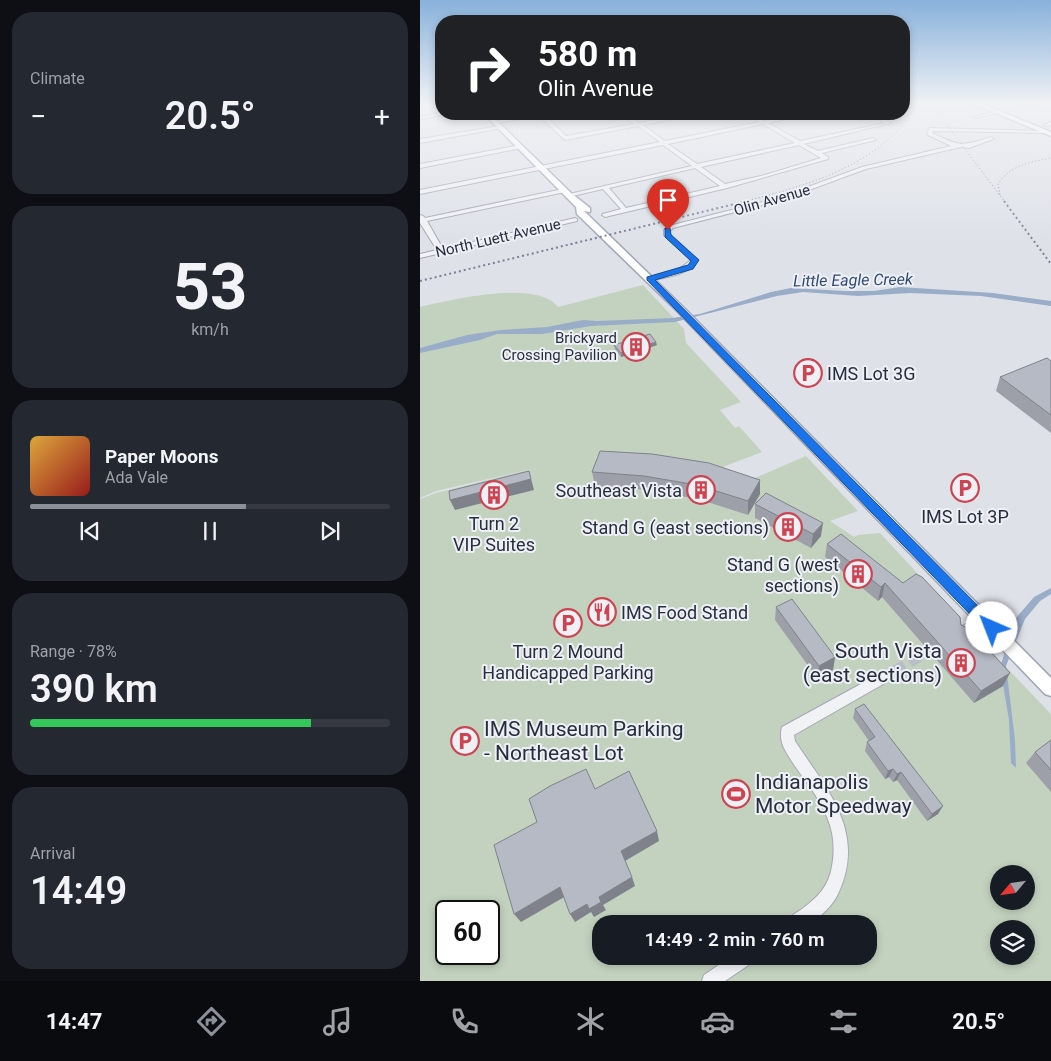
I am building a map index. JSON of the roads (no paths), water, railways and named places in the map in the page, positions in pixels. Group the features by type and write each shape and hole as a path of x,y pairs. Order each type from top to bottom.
{"main road":[{"path":"523,150 580,206 580,212 681,310 1051,689"}],"street":[{"path":"420,166 505,150"},
{"path":"420,192 630,150"},
{"path":"674,150 725,187"},
{"path":"441,251 421,219 566,193 605,188 776,150"},
{"path":"605,215 725,187 826,158 812,150"},
{"path":"818,153 832,150"},
{"name":"Olin Avenue","path":"650,279 686,269 695,260 667,235 667,231 671,227 780,199 864,168 939,150"},
{"path":"605,188 613,199 626,210"},
{"name":"North Luett Avenue","path":"420,256 575,220"},
{"path":"961,633 983,620"},
{"path":"805,915 827,898 834,886 841,862 842,838 832,811 789,743 787,732 881,679"},
{"path":"710,981 733,965"}],"water":[{"path":"900,287 993,293 1051,301 1051,306 981,296 910,293 858,296 803,292 777,296 675,322 591,326 542,334 497,334 480,340 420,353 420,348 467,335 501,330 547,327 583,320 672,318 700,314 771,292 791,288 874,291"},
{"path":"1051,588 1051,594 1040,601 1025,619 1006,666 1015,740 1016,768 1011,763 1009,720 1000,667 1016,618 1034,597"}],"tunnel":[{"path":"881,679 941,644"}],"railway":[{"path":"742,202 785,191 828,176 875,150"},
{"path":"966,150 1005,202"},
{"path":"1000,195 998,184 1009,172 1022,165 1051,158"},
{"path":"420,281 747,201"},
{"path":"1004,201 1051,264"}],"place":[{"name":"Brickyard Crossing Pavilion","path":"636,347"},
{"name":"IMS Lot 3G","path":"808,373"},
{"name":"IMS Lot 3P","path":"965,488"},
{"name":"Southeast Vista","path":"701,490"},
{"name":"Turn 2 VIP Suites","path":"494,495"},
{"name":"Stand G (east sections)","path":"788,527"},
{"name":"Stand G (west sections)","path":"858,574"},
{"name":"IMS Food Stand","path":"602,612"},
{"name":"Turn 2 Mound Handicapped Parking","path":"568,623"},
{"name":"South Vista (east sections)","path":"961,663"},
{"name":"IMS Museum Parking - Northeast Lot","path":"465,741"},
{"name":"Indianapolis Motor Speedway","path":"736,794"}],"water label":[{"name":"Little Eagle Creek","path":"853,280"}]}
